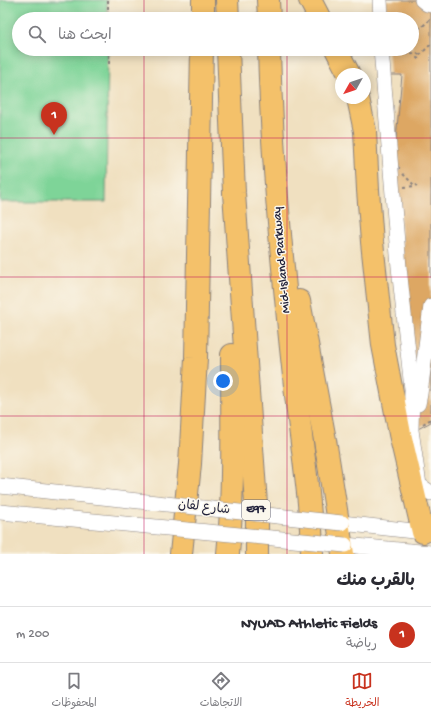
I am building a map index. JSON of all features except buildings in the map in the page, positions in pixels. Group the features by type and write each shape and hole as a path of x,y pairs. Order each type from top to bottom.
{"highway":[{"path":"203,0 203,12"},
{"path":"228,0 228,12"},
{"path":"268,0 269,12"},
{"path":"310,0 316,12"},
{"path":"181,554 190,464 196,358 202,56"},
{"path":"228,56 234,192 231,287 231,527 228,554"},
{"name":"Mid-Island Parkway","path":"269,56 274,172 288,321 309,509 312,554"},
{"path":"340,56 346,68"},
{"path":"359,104 365,131 372,242 383,345 400,434 429,537"},
{"path":"274,172 325,440 343,554"},
{"name":"E97","path":"234,192 257,518 257,554"}],"street":[{"path":"380,0 380,12"},
{"path":"422,0 431,5"},
{"path":"385,56 398,267 412,389 411,430 425,489 429,537"},
{"path":"411,430 420,394 431,306"},
{"name":"شارع لفان","path":"0,486 388,528 429,537"},
{"name":"شارع لفان","path":"0,512 394,550 429,537"}],"path":[{"path":"108,0 108,12"},
{"path":"419,28 429,20 431,22"},
{"path":"419,57 431,44"},
{"path":"109,56 109,66"},
{"path":"410,187 416,185 411,182"}],"green space":[{"path":"0,0 107,0 107,12 12,12 12,56 108,56 106,202 0,202"}],"place":[{"name":"NYUAD Athletic Fields","path":"54,135"}]}
